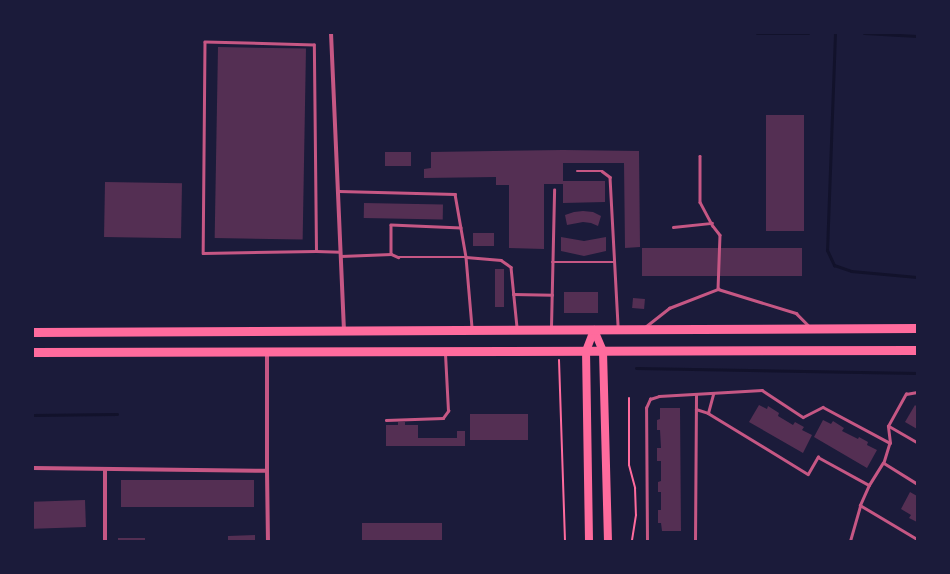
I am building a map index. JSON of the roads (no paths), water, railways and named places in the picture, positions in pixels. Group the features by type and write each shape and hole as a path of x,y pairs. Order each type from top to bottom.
{"highway":[{"path":"33,332 917,328"},
{"path":"33,352 267,350 917,350"}],"main road":[{"path":"589,541 586,351 594,330"},
{"path":"594,330 603,351 608,541"}],"street":[{"path":"331,33 344,330"},
{"path":"267,350 268,541"},
{"path":"33,468 267,471"},
{"path":"105,469 105,541"}],"lane":[{"path":"316,251 314,45 205,42 203,253 316,251 341,254 391,254 398,257 466,257 502,260 511,267 517,330"},
{"path":"700,156 700,202 720,235 718,289"},
{"path":"577,172 602,171 610,177 618,329"},
{"path":"551,330 554,190"},
{"path":"339,191 456,194 466,257 472,330"},
{"path":"673,227 712,223"},
{"path":"391,254 391,225 461,228"},
{"path":"552,262 615,262"},
{"path":"641,329 669,308 718,289 796,313 811,329"},
{"path":"513,294 552,295"},
{"path":"386,420 443,418 448,411 445,351"},
{"path":"647,541 646,408 650,399 659,396 762,390 804,417 823,407 890,443"},
{"path":"850,541 860,505 869,485 884,463 890,443 888,426 906,394 917,392"},
{"path":"708,413 713,394"},
{"path":"695,541 696,395"},
{"path":"696,409 708,413 808,474 818,457 869,485"},
{"path":"888,426 917,442"},
{"path":"884,463 917,484"},
{"path":"860,505 917,539"}],"waterway":[{"path":"757,33 808,33"},
{"path":"835,33 827,250 834,265 851,271 917,277"},
{"path":"864,33 917,36"},
{"path":"636,368 917,373"},
{"path":"33,415 117,414"}]}
